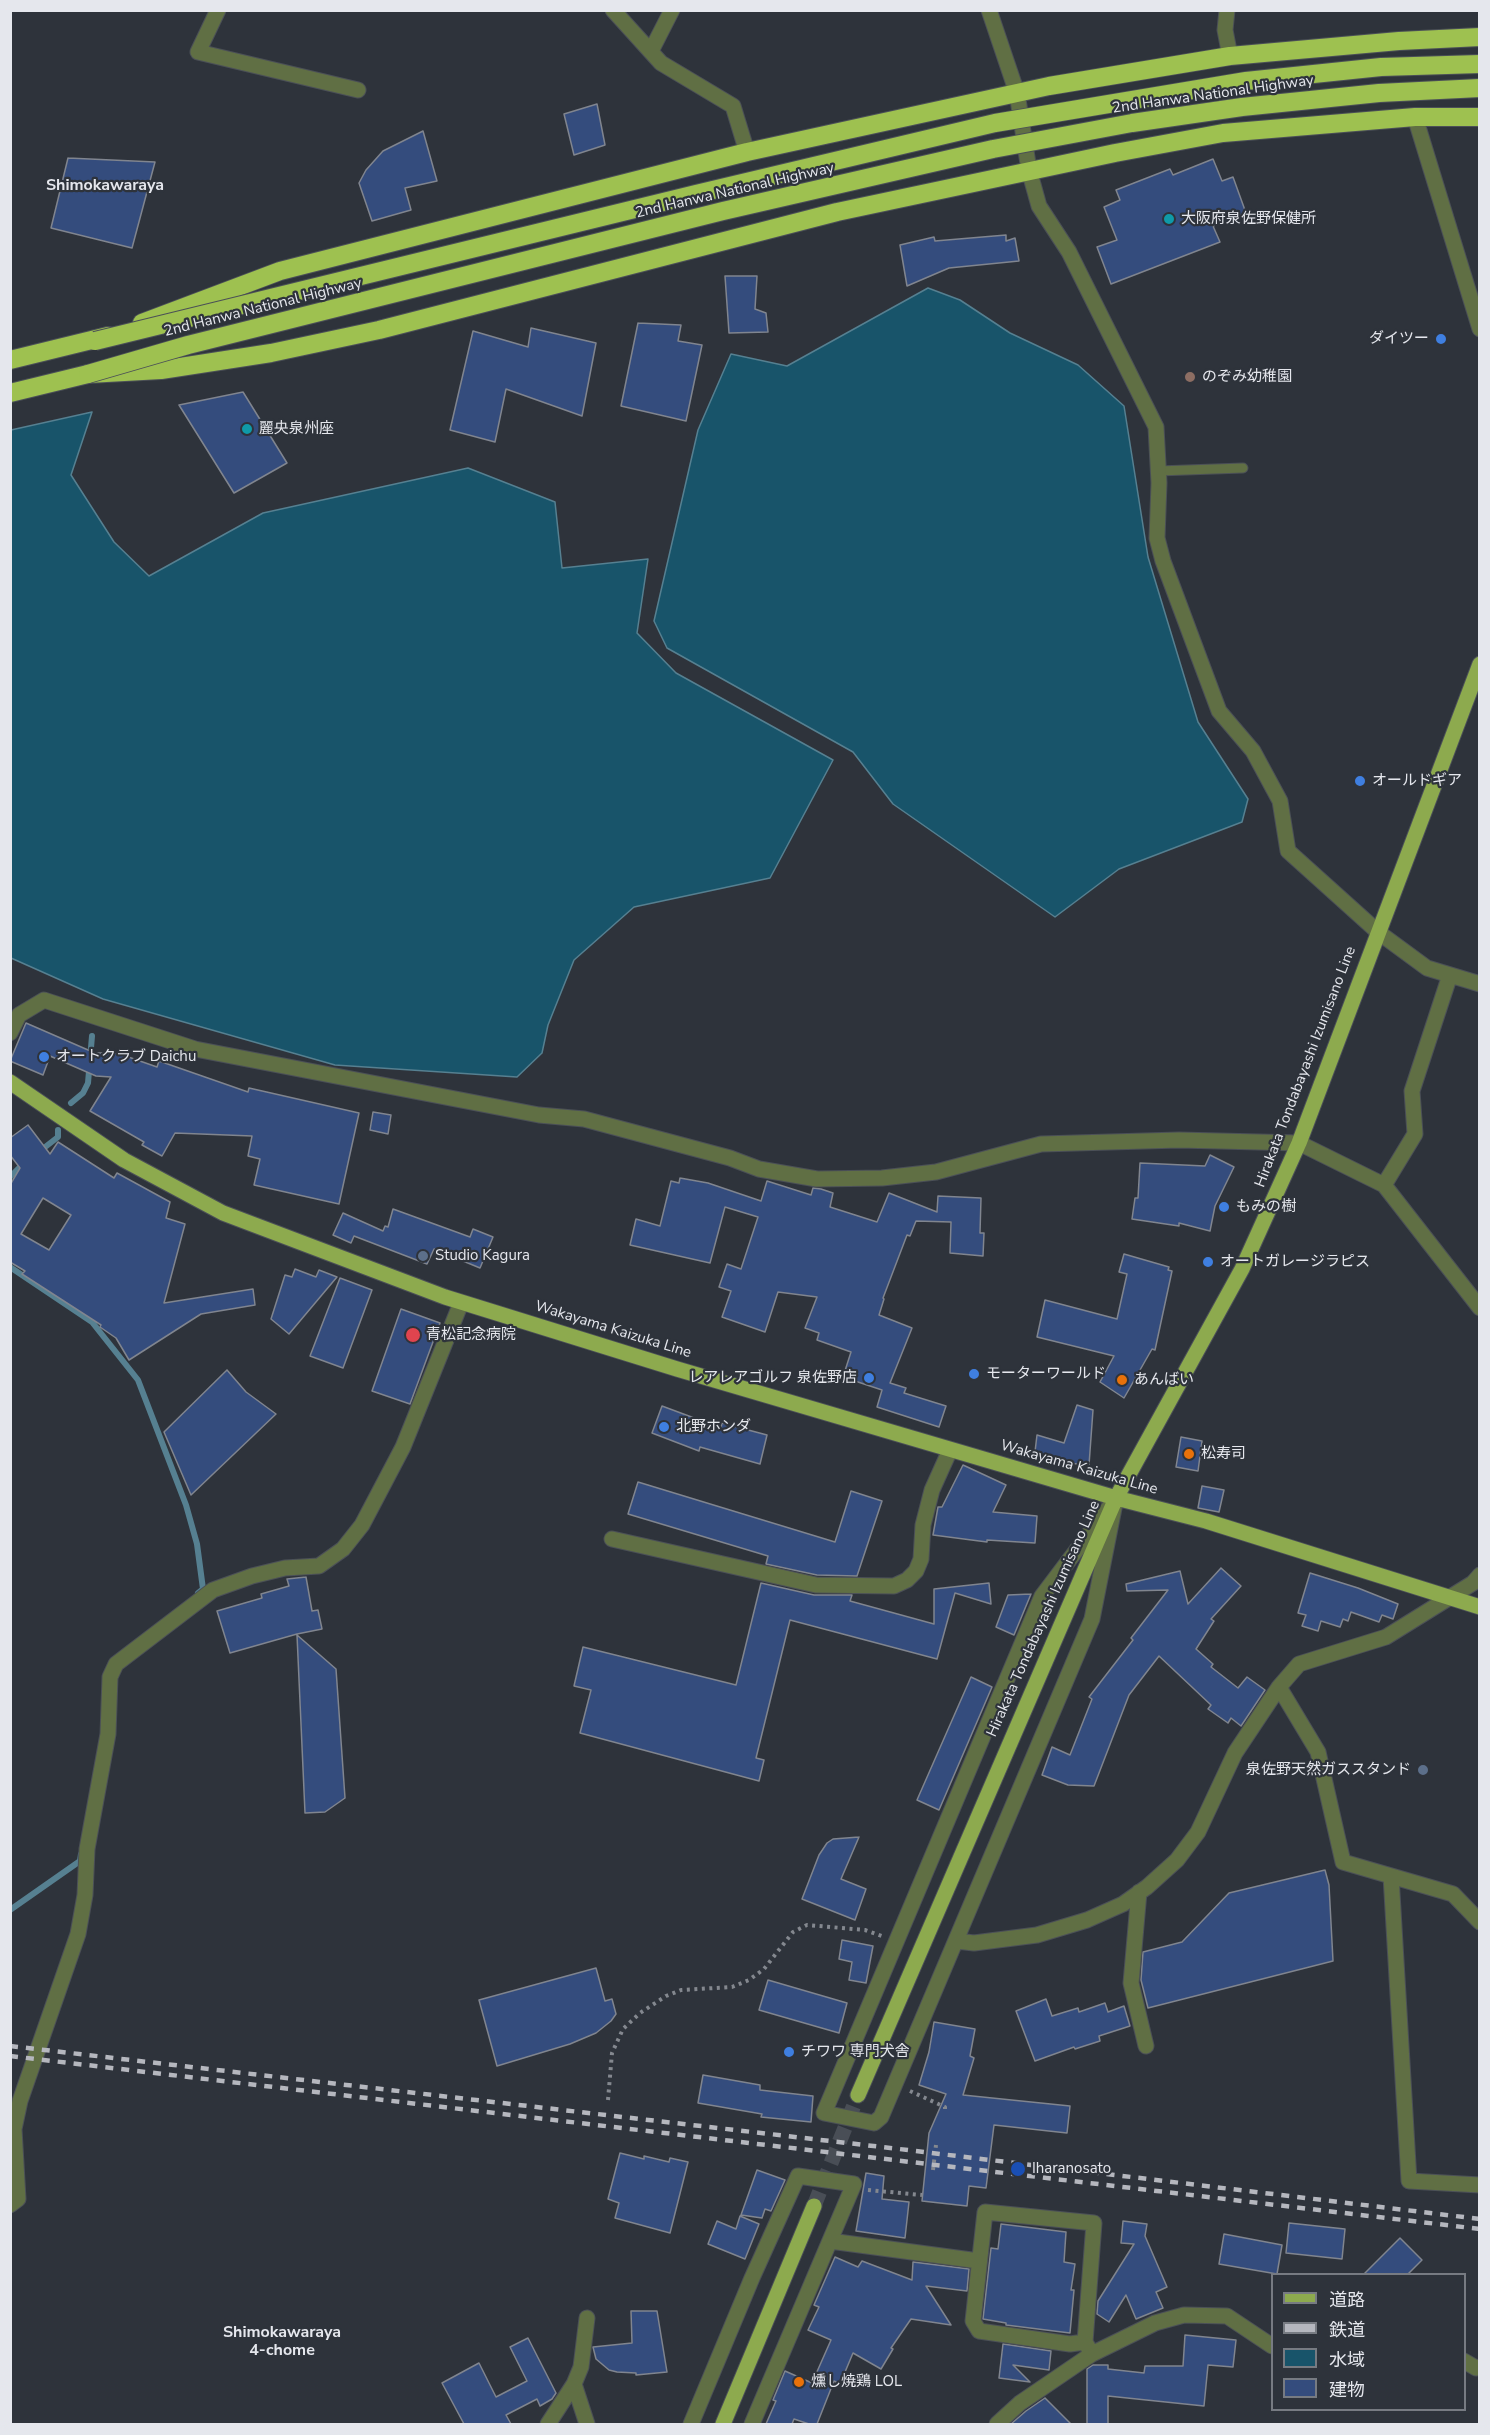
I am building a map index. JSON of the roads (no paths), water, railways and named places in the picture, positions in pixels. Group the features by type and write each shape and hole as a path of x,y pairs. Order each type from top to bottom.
{"highway":[{"path":"95,341 280,271 747,152 1107,75 1230,56 1399,41 1479,37"},
{"name":"2nd Hanwa National Highway","path":"10,360 995,123 1246,81 1381,67 1479,64"},
{"name":"2nd Hanwa National Highway","path":"10,393 88,374 188,345 723,211 993,149 1132,123 1242,107 1379,93 1479,88"},
{"path":"88,374 161,370 271,353 379,330 837,212 1029,170 1223,134 1415,117 1479,117"}],"main road":[{"name":"Hirakata Tondabayashi Izumisano Line","path":"858,2095 1116,1498 1242,1269 1299,1143 1479,664"},
{"name":"Wakayama Kaizuka Line","path":"10,1082 124,1160 223,1213 461,1303 950,1450 1116,1498 1206,1521 1479,1607"},
{"path":"723,2424 814,2206"}],"street":[{"path":"218,10 198,52 358,90"},
{"path":"613,10 661,63 733,106 747,152"},
{"path":"651,51 672,10"},
{"path":"989,10 1017,93 1029,170 1039,206 1068,252 1156,427 1157,538 1163,561 1219,711 1253,751 1280,801 1288,850 1378,932 1427,968 1479,984"},
{"path":"1227,10 1225,30 1230,56"},
{"path":"1415,117 1479,329"},
{"path":"1384,1185 1415,1134 1413,1091 1450,975"},
{"path":"10,1033 19,1015 44,1000 195,1049 539,1115 584,1119 730,1158 759,1169 817,1179 882,1179 936,1172 1041,1144 1179,1140 1299,1143 1384,1185 1479,1308"},
{"path":"10,2205 18,2199 14,2129 20,2101 78,1934 85,1895 87,1850 108,1734 110,1677 116,1664 213,1590 252,1576 285,1568 319,1566 343,1549 362,1525 403,1447 461,1303"},
{"path":"612,1539 816,1585 894,1586 907,1581 916,1571 921,1559 923,1525 932,1490 950,1450"},
{"path":"1116,1498 1092,1619 881,2117 874,2123 824,2113 1042,1596 1116,1498"},
{"path":"957,1941 974,1943 1037,1935 1087,1920 1123,1904 1177,1860 1198,1832 1235,1753 1279,1687 1299,1664 1386,1637 1473,1583 1479,1575"},
{"path":"1279,1687 1318,1752 1343,1862 1453,1894 1479,1922"},
{"path":"1391,1876 1409,2181 1479,2184"},
{"path":"1139,1892 1131,1983 1146,2046"},
{"path":"691,2424 752,2278 798,2176 854,2184 752,2424"},
{"path":"985,2212 1094,2223 1089,2348 979,2331 973,2322 985,2212"},
{"path":"830,2241 979,2261"},
{"path":"997,2424 1089,2348 1155,2323 1184,2315 1227,2316 1271,2345"},
{"path":"548,2424 574,2384 581,2367 587,2318"},
{"path":"574,2384 587,2424"}],"lane":[{"path":"1158,477 1243,468"}],"water":[{"path":"928,288 960,300 1010,333 1078,365 1124,406 1148,557 1198,722 1248,799 1242,822 1119,869 1055,917 893,804 853,752 667,648 654,621 698,430 731,354 787,366"},
{"path":"92,412 71,475 114,542 149,576 263,513 468,468 555,502 562,568 648,559 637,633 676,673 833,760 770,878 634,907 574,960 548,1025 542,1053 517,1077 335,1065 103,999 11,958 11,430"}],"waterway":[{"path":"71,1103 83,1093 88,1083 92,1036"},
{"path":"40,1151 58,1137 58,1130"},
{"path":"10,1177 25,1162"},
{"path":"10,1267 92,1322 138,1380 186,1505 197,1544 203,1589 198,1593"},
{"path":"10,1910 80,1861 81,1854"}],"tunnel":[{"path":"814,2206 858,2095"}],"railway":[{"path":"10,2046 1480,2219"},
{"path":"10,2056 1480,2229"}],"place":[{"name":"大阪府泉佐野保健所","path":"1169,219"},
{"name":"ダイツー","path":"1441,339"},
{"name":"のぞみ幼稚園","path":"1190,377"},
{"name":"麗央泉州座","path":"247,429"},
{"name":"オールドギア","path":"1360,781"},
{"name":"オートクラブ Daichu","path":"44,1057"},
{"name":"もみの樹","path":"1224,1207"},
{"name":"Studio Kagura","path":"423,1256"},
{"name":"オートガレージラピス","path":"1208,1262"},
{"name":"青松記念病院","path":"413,1335"},
{"name":"モーターワールド","path":"974,1374"},
{"name":"レアレアゴルフ 泉佐野店","path":"869,1378"},
{"name":"あんばい","path":"1122,1380"},
{"name":"北野ホンダ","path":"664,1427"},
{"name":"松寿司","path":"1189,1454"},
{"name":"泉佐野天然ガススタンド","path":"1423,1770"},
{"name":"チワワ 専門犬舎","path":"789,2052"},
{"name":"Iharanosato","path":"1018,2169"},
{"name":"燻し焼鶏 LOL","path":"799,2382"}],"district":[{"name":"Shimokawaraya","path":"105,186"},
{"name":"Shimokawaraya 4-chome","path":"282,2342"}]}
